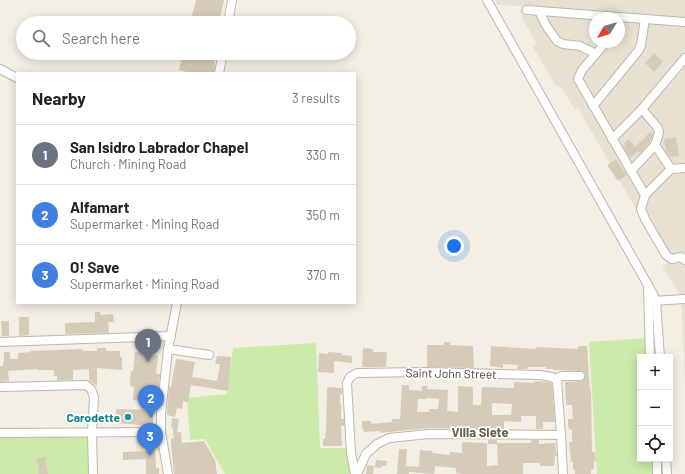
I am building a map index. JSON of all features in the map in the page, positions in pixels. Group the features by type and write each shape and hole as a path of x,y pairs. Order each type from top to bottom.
{"street":[{"path":"229,16 232,0"},
{"path":"487,0 648,286 652,301 660,354"},
{"path":"527,10 589,15"},
{"path":"539,11 547,27 557,41 563,44 580,46 596,54"},
{"path":"625,18 685,22"},
{"path":"593,106 639,50 646,20"},
{"path":"601,48 578,77 580,85 645,196"},
{"path":"612,139 642,109 685,58"},
{"path":"219,72 222,60"},
{"path":"0,69 16,77"},
{"path":"631,171 655,145 659,133 658,128 642,109"},
{"path":"655,145 671,169"},
{"path":"685,168 671,169 645,196 641,210 658,241 669,257 672,259 681,257 685,260"},
{"path":"652,301 685,299"},
{"path":"650,354 652,301"},
{"path":"168,474 161,432 162,400 168,349 177,304"},
{"path":"0,342 171,336"},
{"path":"168,349 209,354"},
{"name":"Saint John Street","path":"351,453 348,383 350,377 356,373 410,372 540,375 552,377 557,381"},
{"path":"563,474 562,436 557,381 559,377 562,376 580,376"},
{"path":"0,387 86,385 92,389 94,397 92,432 93,474"},
{"path":"0,433 161,432"},
{"path":"356,474 366,454 377,444 389,438 429,434 562,436"},
{"path":"356,474 351,453 366,454"},
{"path":"656,462 658,474"},
{"path":"666,462 667,474"}],"shaded area":[{"path":"495,0 685,0 685,380 681,300 680,294 662,266 667,263 578,108 575,110 562,88 556,86 533,47 536,43 519,12 522,6 497,5"},
{"path":"136,435 159,436 160,451 136,451"}],"green space":[{"path":"646,338 648,354 637,354 637,462 653,462 654,474 597,474 589,342"},
{"path":"316,343 320,448 349,448 353,474 225,474 205,439 190,440 187,398 227,394 233,348"},
{"path":"88,436 89,474 0,474 0,437"}],"building":[{"path":"196,0 224,0 221,16 192,16"},
{"path":"654,53 663,62 654,72 645,63"},
{"path":"181,60 214,60 214,72 187,72 179,70"},
{"path":"650,132 653,135 650,142 640,153 638,151 630,158 623,146 626,145 624,143 629,139 635,147"},
{"path":"676,137 679,156 670,157 666,152 664,139"},
{"path":"616,159 627,175 618,181 607,165"},
{"path":"95,312 100,312 101,315 113,314 114,322 108,322 109,333 65,334 65,323 95,322"},
{"path":"19,317 29,317 29,335 19,336"},
{"path":"1,321 9,321 9,336 2,336"},
{"path":"444,342 450,342 450,345 473,346 474,368 427,367 427,345 444,345"},
{"path":"491,346 536,349 536,347 578,349 578,346 587,346 591,391 592,452 595,452 596,461 594,461 594,469 591,469 591,474 575,474 575,470 573,470 569,442 572,442 572,429 569,430 568,424 568,419 573,419 572,405 566,405 565,382 582,381 585,373 580,371 546,369 546,367 528,367 527,369 517,369 518,365 503,364 503,368 490,366"},
{"path":"97,348 106,348 106,351 120,351 120,357 122,357 122,370 97,368 97,386 89,380 89,369 73,370 73,380 57,380 57,376 54,376 54,370 38,369 8,371 9,381 0,382 0,366 3,366 4,352 10,352 10,359 18,359 18,353 31,352 30,351 82,349 83,351 97,351"},
{"path":"363,348 373,349 373,352 387,352 386,367 362,367"},
{"path":"135,352 158,355 156,374 160,374 157,400 154,402 133,400 134,387 130,386 130,382"},
{"path":"328,352 342,353 342,355 352,356 352,363 334,361 334,373 318,372 319,353 328,354"},
{"path":"217,356 231,357 228,391 191,385 188,402 183,401 182,409 177,408 175,417 167,415 169,387 171,387 176,359 195,362 192,377 217,381 220,364 215,364"},
{"path":"534,381 549,382 552,384 555,422 543,422 543,429 536,429 536,416 521,416 521,422 504,421 504,429 429,428 380,433 380,431 364,432 362,428 362,421 371,421 371,424 392,422 392,419 400,419 402,385 409,385 409,390 422,391 422,386 428,386 427,389 448,390 447,411 458,412 458,386 473,387 473,405 481,405 482,387 514,388 514,382 534,383","holes":["418,399 439,399 438,409 429,409 429,412 417,412","492,403 512,404 511,415 492,415"]},
{"path":"327,387 342,388 342,394 340,394 340,404 341,419 344,419 344,426 341,426 342,446 323,446 323,439 325,439 326,430"},
{"name":"Carodette","path":"116,409 153,410 153,426 116,423"},
{"path":"172,418 179,419 177,432 181,432 182,443 204,441 215,460 217,474 174,474 171,445 171,439 174,438 171,426"},
{"path":"156,439 156,468 159,468 159,474 146,474 146,459 123,460 123,452 150,451 149,440"},
{"path":"488,440 497,440 497,444 488,444"},
{"path":"531,440 539,440 539,444 555,443 557,456 555,456 554,466 540,466 540,463 523,463 523,474 463,474 456,473 456,468 435,466 434,474 409,472 409,474 397,474 399,449 407,449 406,466 419,467 420,450 433,451 432,453 449,455 450,452 462,453 462,442 487,443 487,466 498,465 497,443 531,443"},
{"path":"45,457 48,474 39,474 37,458"},
{"path":"376,460 387,461 386,466 381,466 381,468 375,467"},
{"path":"367,465 374,466 373,474 366,474"}],"place":[{"name":"San Isidro Labrador Chapel","path":"148,362"},
{"name":"Carodette","path":"128,417"},
{"name":"Alfamart","path":"151,418"},
{"name":"O! Save","path":"150,456"}],"district":[{"name":"Villa Siete","path":"480,432"}]}
